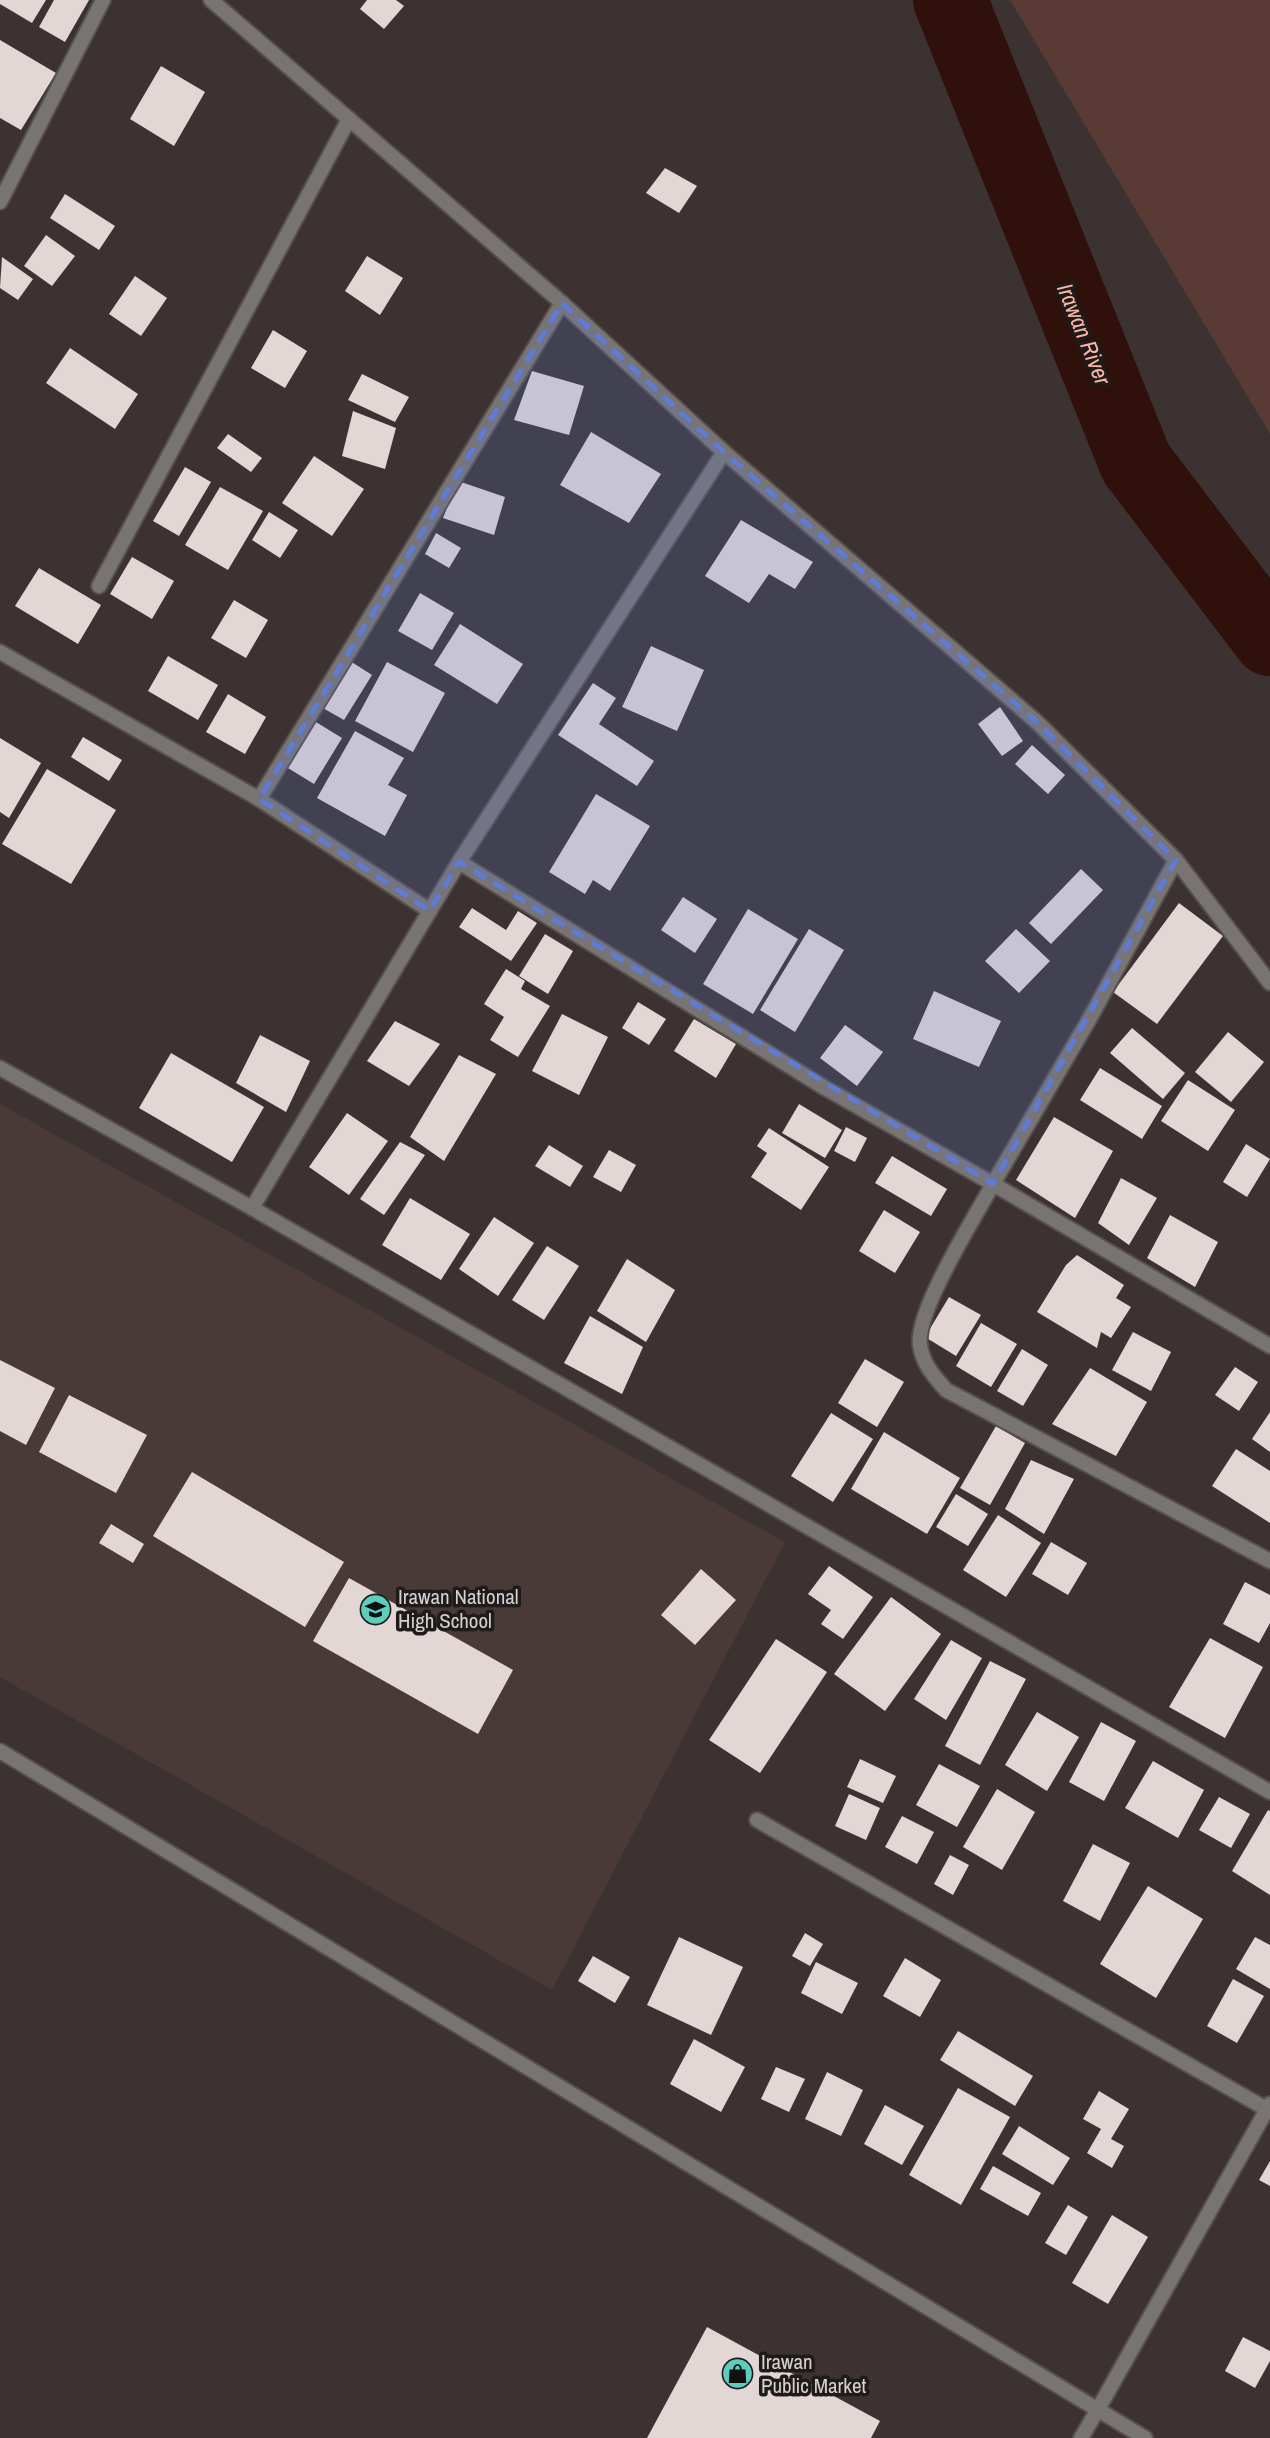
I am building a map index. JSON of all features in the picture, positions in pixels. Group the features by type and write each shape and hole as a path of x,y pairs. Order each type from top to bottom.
{"street":[{"path":"0,202 103,0"},
{"path":"211,0 562,303 724,452 1037,722 1176,860 1270,983"},
{"path":"99,586 349,119"},
{"path":"259,799 562,303"},
{"path":"251,1208 459,862 724,452"},
{"path":"0,652 259,799 430,911"},
{"path":"1176,860 1090,1018 993,1184 926,1311 919,1343 927,1369 947,1390 1270,1561"},
{"path":"459,862 814,1081 1270,1346"},
{"path":"0,1068 251,1208 1270,1792"},
{"path":"0,1751 1145,2438"},
{"path":"757,1820 1269,2108 1082,2438"}],"highlighted area":[{"path":"562,303 724,452 1037,722 1176,860 993,1184 459,862 430,911 259,799"}],"shaded area":[{"path":"1010,0 1270,0 1270,434"},
{"name":"Irawan National High School","path":"0,1104 785,1542 552,1990 0,1677"}],"building":[{"path":"0,0 46,0 32,23 0,4"},
{"path":"54,0 89,0 65,42 39,27"},
{"path":"367,0 396,0 404,6 384,29 360,9"},
{"path":"0,40 56,73 21,130 0,118"},
{"path":"161,66 205,92 174,146 130,119"},
{"path":"665,168 697,186 679,213 646,193"},
{"path":"65,194 115,226 99,250 50,218"},
{"path":"46,235 75,256 52,286 24,266"},
{"path":"367,256 403,278 380,315 345,291"},
{"path":"2,257 33,279 18,300 0,288"},
{"path":"135,276 167,298 141,336 109,314"},
{"path":"273,330 307,351 285,388 251,368"},
{"path":"70,348 138,394 115,429 46,383"},
{"path":"532,371 584,386 569,435 514,420"},
{"path":"362,374 409,397 395,422 348,400"},
{"path":"353,411 396,428 385,469 342,456"},
{"path":"591,432 661,474 629,523 560,485"},
{"path":"228,434 262,458 251,472 217,448"},
{"path":"314,456 364,489 332,536 282,503"},
{"path":"185,467 211,482 179,536 153,521"},
{"path":"458,481 505,497 494,535 443,518"},
{"path":"220,487 263,511 228,570 185,545"},
{"path":"269,512 298,530 280,558 252,540"},
{"path":"741,520 813,562 795,589 769,574 749,603 705,576"},
{"path":"436,533 461,548 449,568 425,554"},
{"path":"132,557 174,581 152,619 110,594"},
{"path":"39,568 101,605 78,644 15,606"},
{"path":"420,593 454,613 432,650 398,631"},
{"path":"234,600 268,620 246,658 211,638"},
{"path":"460,624 523,664 497,704 434,665"},
{"path":"651,646 704,670 677,731 622,707"},
{"path":"168,656 218,685 198,720 148,691"},
{"path":"350,661 372,675 344,720 321,707"},
{"path":"387,662 445,693 413,752 355,721"},
{"path":"593,683 616,698 599,724 654,761 637,786 558,735"},
{"path":"228,694 266,717 245,754 206,732"},
{"path":"1000,707 1023,741 1002,756 978,724"},
{"path":"311,719 342,738 314,784 283,765"},
{"path":"355,731 404,758 388,785 407,795 385,836 317,798"},
{"path":"83,737 122,760 109,781 71,757"},
{"path":"0,738 41,763 9,818 0,812"},
{"path":"1032,745 1065,775 1048,794 1015,764"},
{"path":"47,769 116,810 71,884 2,844"},
{"path":"596,794 650,826 610,891 593,880 585,894 549,872"},
{"path":"1081,869 1103,890 1051,944 1029,923"},
{"path":"683,897 717,919 695,953 661,930"},
{"path":"1179,903 1223,936 1157,1024 1113,992"},
{"path":"472,908 506,930 518,911 537,923 511,961 459,927"},
{"path":"748,909 798,939 753,1014 703,984"},
{"path":"809,929 844,950 795,1032 760,1010"},
{"path":"1016,929 1050,961 1019,993 985,961"},
{"path":"545,934 573,951 548,994 519,976"},
{"path":"506,969 525,981 521,989 550,1006 518,1057 490,1040 504,1017 484,1004"},
{"path":"934,991 1001,1021 979,1067 913,1039"},
{"path":"638,1002 666,1019 649,1045 622,1028"},
{"path":"562,1014 608,1037 579,1095 532,1071"},
{"path":"694,1019 736,1044 716,1078 674,1051"},
{"path":"395,1021 440,1044 409,1086 367,1061"},
{"path":"845,1025 883,1052 857,1086 820,1058"},
{"path":"1132,1028 1185,1073 1163,1099 1110,1053"},
{"path":"1228,1032 1264,1062 1231,1102 1195,1072"},
{"path":"260,1035 310,1061 286,1112 236,1083"},
{"path":"171,1053 264,1107 232,1162 139,1108"},
{"path":"459,1055 496,1074 444,1161 410,1137"},
{"path":"1100,1068 1162,1106 1142,1139 1080,1100"},
{"path":"1188,1080 1235,1110 1208,1151 1161,1121"},
{"path":"799,1104 842,1130 825,1158 782,1133"},
{"path":"347,1113 388,1141 349,1195 309,1167"},
{"path":"1054,1117 1113,1151 1075,1218 1016,1180"},
{"path":"846,1127 867,1138 855,1162 834,1151"},
{"path":"769,1128 829,1167 801,1210 751,1177 767,1153 757,1146"},
{"path":"400,1142 425,1155 384,1215 360,1199"},
{"path":"1246,1144 1270,1159 1247,1197 1223,1182"},
{"path":"549,1145 583,1166 570,1187 535,1166"},
{"path":"609,1150 636,1165 621,1192 593,1177"},
{"path":"892,1156 947,1189 931,1216 875,1183"},
{"path":"1121,1178 1157,1198 1129,1245 1098,1223"},
{"path":"410,1198 470,1234 441,1280 382,1245"},
{"path":"884,1210 920,1232 895,1273 859,1251"},
{"path":"1170,1215 1218,1242 1195,1287 1147,1258"},
{"path":"494,1217 534,1243 498,1296 459,1269"},
{"path":"547,1246 579,1266 544,1320 512,1300"},
{"path":"1077,1255 1124,1285 1116,1298 1131,1307 1111,1338 1101,1332 1097,1348 1037,1312 1066,1265"},
{"path":"627,1259 675,1290 646,1342 597,1311"},
{"path":"949,1297 981,1315 956,1356 925,1337"},
{"path":"590,1316 643,1347 622,1394 564,1363"},
{"path":"981,1323 1017,1344 991,1387 956,1366"},
{"path":"1133,1332 1171,1352 1151,1391 1112,1370"},
{"path":"1022,1349 1048,1365 1023,1406 997,1391"},
{"path":"865,1359 904,1382 877,1427 838,1403"},
{"path":"0,1360 55,1388 26,1445 0,1431"},
{"path":"1235,1367 1258,1382 1239,1411 1215,1395"},
{"path":"1090,1368 1147,1402 1116,1456 1052,1424"},
{"path":"69,1395 147,1435 116,1493 39,1452"},
{"path":"1270,1412 1270,1452 1252,1439"},
{"path":"831,1413 873,1439 833,1502 791,1476"},
{"path":"996,1426 1025,1443 990,1505 960,1488"},
{"path":"884,1432 960,1478 927,1534 851,1489"},
{"path":"1236,1449 1270,1471 1270,1523 1212,1486"},
{"path":"1031,1460 1074,1479 1044,1534 1005,1509"},
{"path":"192,1472 344,1562 305,1627 153,1536"},
{"path":"956,1494 988,1514 968,1546 936,1527"},
{"path":"998,1515 1041,1543 1006,1597 963,1570"},
{"path":"111,1524 144,1544 133,1563 99,1543"},
{"path":"1051,1542 1087,1563 1068,1595 1032,1574"},
{"path":"829,1566 873,1597 843,1639 821,1624 831,1610 808,1594"},
{"path":"701,1569 736,1600 695,1645 661,1615"},
{"path":"349,1578 513,1670 478,1734 313,1641"},
{"path":"1245,1582 1270,1595 1270,1623 1259,1643 1223,1624"},
{"path":"891,1597 941,1634 885,1711 834,1674"},
{"path":"1210,1638 1263,1667 1225,1738 1169,1707"},
{"path":"776,1639 827,1672 760,1773 709,1740"},
{"path":"951,1640 982,1658 946,1720 914,1699"},
{"path":"990,1661 1026,1679 980,1765 945,1746"},
{"path":"1037,1712 1079,1737 1047,1791 1005,1765"},
{"path":"1101,1722 1136,1741 1104,1801 1069,1782"},
{"path":"860,1759 896,1776 883,1803 847,1787"},
{"path":"1153,1761 1204,1790 1178,1838 1125,1808"},
{"path":"939,1764 980,1786 957,1827 916,1805"},
{"path":"997,1789 1035,1812 1002,1870 963,1847"},
{"path":"849,1794 880,1808 866,1840 835,1826"},
{"path":"1219,1797 1250,1814 1231,1848 1199,1830"},
{"path":"1268,1810 1270,1811 1270,1895 1232,1871"},
{"path":"902,1816 934,1832 917,1864 885,1847"},
{"path":"1093,1844 1130,1863 1100,1921 1063,1901"},
{"path":"950,1855 969,1865 953,1895 934,1884"},
{"path":"1148,1886 1203,1919 1156,1998 1100,1964"},
{"path":"805,1933 823,1944 810,1966 792,1956"},
{"path":"679,1937 743,1967 711,2035 647,2005"},
{"path":"1255,1937 1270,1945 1270,1989 1236,1969"},
{"path":"593,1956 630,1977 615,2003 578,1981"},
{"path":"905,1958 941,1980 920,2017 883,1996"},
{"path":"816,1962 858,1983 842,2014 801,1993"},
{"path":"1233,1979 1264,1996 1237,2043 1207,2026"},
{"path":"958,2031 1033,2076 1015,2106 940,2060"},
{"path":"694,2039 745,2067 721,2112 670,2084"},
{"path":"776,2067 805,2079 789,2112 761,2099"},
{"path":"827,2072 863,2090 841,2136 805,2119"},
{"path":"958,2088 1010,2117 961,2205 909,2175"},
{"path":"1099,2091 1129,2109 1111,2139 1124,2146 1112,2168 1087,2153 1101,2129 1083,2119"},
{"path":"885,2105 924,2126 902,2165 864,2144"},
{"path":"1019,2126 1070,2158 1053,2185 1002,2154"},
{"path":"1270,2161 1270,2186 1259,2180"},
{"path":"993,2166 1041,2193 1028,2216 980,2189"},
{"path":"1068,2205 1088,2217 1066,2255 1045,2243"},
{"path":"1112,2215 1148,2237 1108,2304 1072,2283"},
{"name":"Irawan Public Market","path":"707,2327 880,2421 871,2438 647,2438"},
{"path":"1243,2337 1270,2351 1270,2361 1255,2388 1225,2371"}],"waterway":[{"name":"Irawan River","path":"950,0 1136,463 1270,639"}],"place":[{"name":"Irawan National High School","path":"375,1609"},
{"name":"Irawan Public Market","path":"738,2374"}]}
